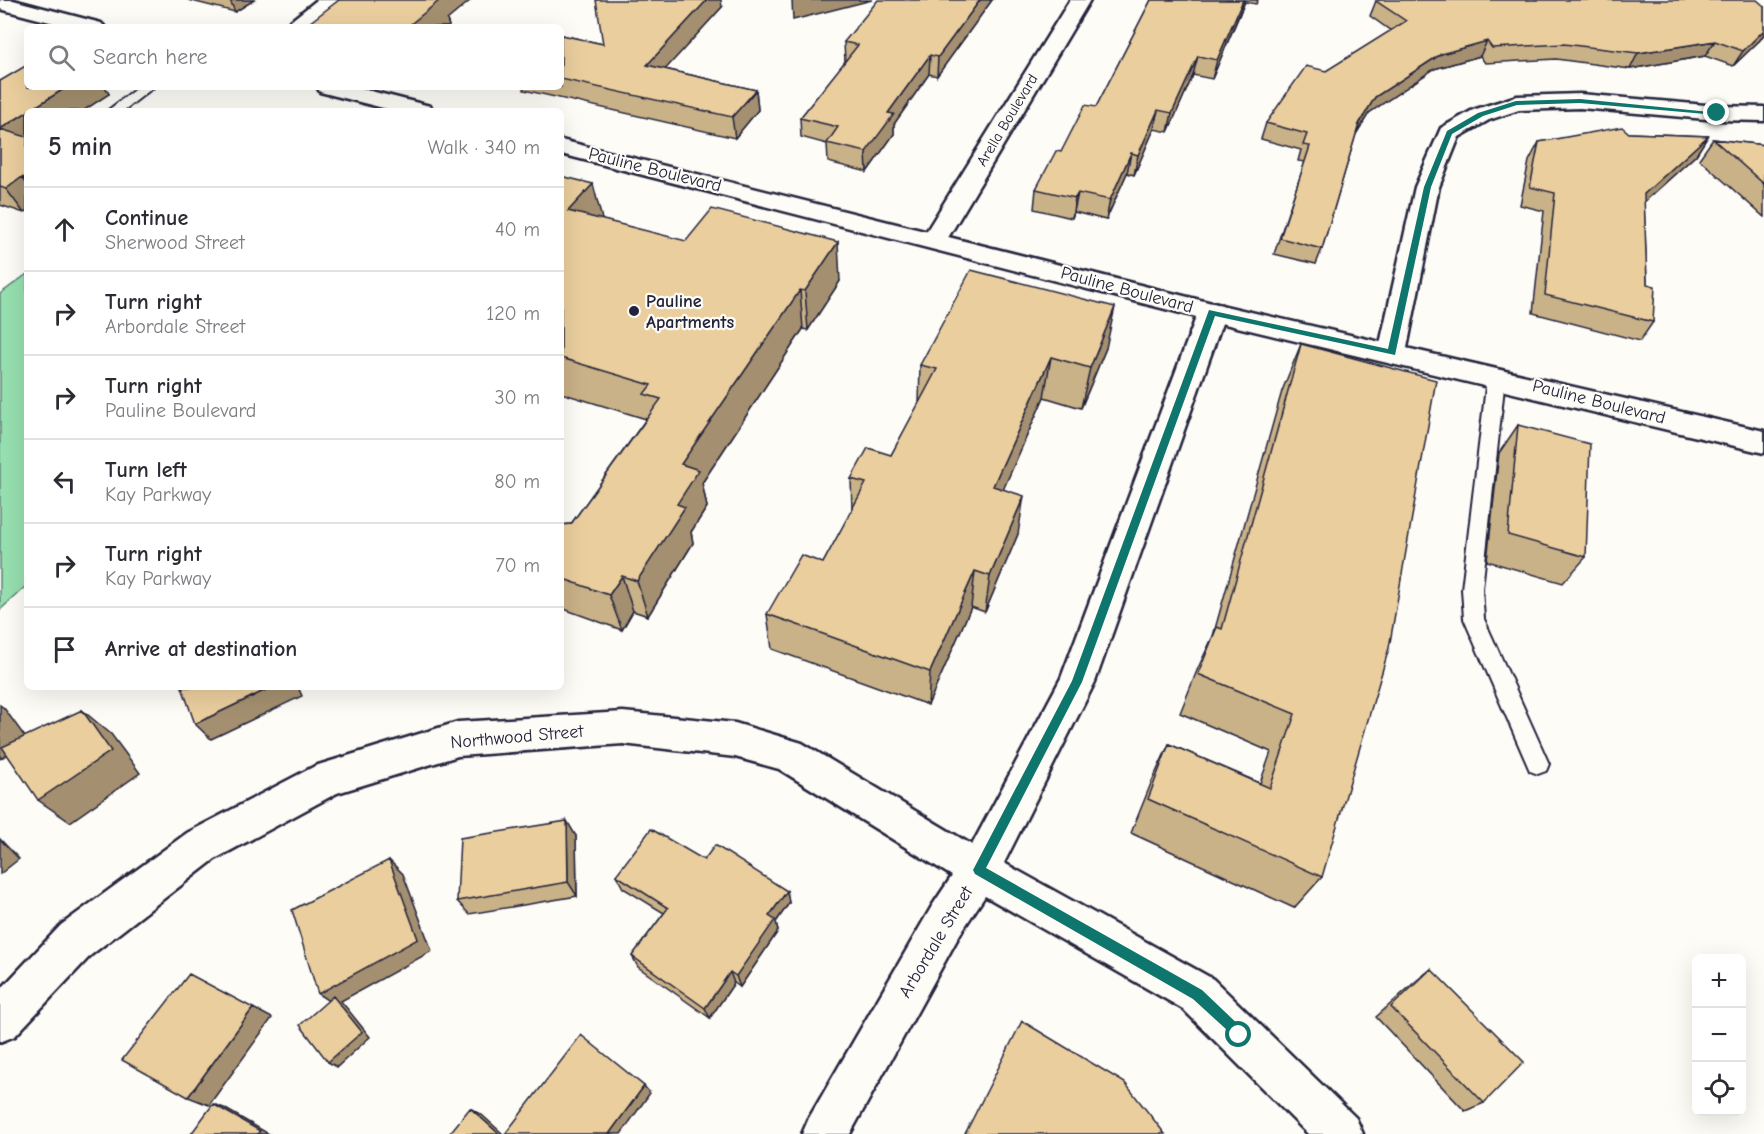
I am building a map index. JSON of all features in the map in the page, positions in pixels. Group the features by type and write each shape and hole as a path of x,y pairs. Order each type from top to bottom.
{"street":[{"path":"298,24 330,0"},
{"name":"Arella Boulevard","path":"934,240 1080,0"},
{"path":"0,3 82,24"},
{"path":"340,90 410,108"},
{"path":"1392,352 1427,187 1449,133 1481,115 1516,103 1580,101 1717,113 1764,114"},
{"name":"Pauline Boulevard","path":"564,148 1212,312 1392,352 1764,442"},
{"name":"Arbordale Street","path":"825,1134 946,920 979,870 1077,682 1212,312"},
{"name":"Northwood Street","path":"0,1021 76,940 201,846 328,778 458,739 623,728 735,740 789,755 979,870 1198,994 1340,1134"}],"lane":[{"path":"118,108 143,90"},
{"path":"1496,378 1472,589 1474,619 1538,764"}],"green space":[{"path":"24,276 24,588 0,610 0,294"}],"building":[{"path":"339,0 440,0 411,24 309,23"},
{"path":"596,0 707,0 647,65 756,90 732,117 564,80 564,36 603,44"},
{"path":"878,0 980,0 938,57 930,55 888,113 894,114 866,152 827,143 838,127 800,118 858,45 844,42"},
{"path":"1151,0 1243,0 1217,60 1198,56 1172,113 1158,110 1138,155 1131,153 1110,200 1078,193 1075,198 1036,189 1056,151 1061,152 1085,105 1096,107"},
{"path":"1757,0 1764,6 1764,30 1743,51 1715,41 1638,53 1564,44 1492,48 1487,41 1441,54 1375,97 1359,124 1322,249 1280,238 1310,146 1303,145 1307,134 1266,123 1306,66 1326,71 1406,21 1376,1"},
{"path":"24,67 24,90 62,90 34,108 24,108 24,114 0,129 0,81"},
{"path":"1622,127 1629,133 1708,136 1644,194 1647,284 1655,286 1653,322 1545,295 1555,193 1530,187 1539,142"},
{"path":"0,129 24,136 24,178 6,189 0,187"},
{"path":"1713,139 1764,145 1764,184"},
{"path":"564,177 593,184 568,211 686,241 712,209 838,242 805,291 800,290 681,464 699,470 677,504 685,507 637,581 622,576 609,595 564,579 564,525 571,524 661,399 644,394 651,385 564,359"},
{"path":"971,270 1115,307 1090,368 1051,357 993,486 1024,496 990,576 975,571 930,672 767,614 801,555 823,563 866,483 851,479 868,448 891,455 937,369 920,365"},
{"path":"1301,344 1436,380 1389,648 1322,877 1148,799 1169,744 1270,788 1295,714 1198,674 1217,627 1222,629"},
{"path":"1518,425 1590,444 1586,557 1508,535"},
{"path":"183,690 266,690 195,724"},
{"path":"82,710 111,751 38,800 2,747"},
{"path":"567,821 568,882 457,901 460,838"},
{"path":"651,829 704,860 715,845 787,891 769,916 775,920 736,976 730,972 705,1008 632,956 668,908 616,875"},
{"path":"389,860 418,939 318,994 292,910"},
{"path":"1431,969 1524,1062 1484,1103 1391,1007"},
{"path":"189,974 253,1008 188,1097 122,1060"},
{"path":"333,996 362,1032 328,1062 300,1025"},
{"path":"1022,1021 1125,1083 1165,1134 965,1134"},
{"path":"581,1035 644,1086 609,1134 505,1134"},
{"path":"213,1104 260,1131 257,1134 191,1134"},
{"path":"470,1108 499,1134 449,1134"}],"place":[{"name":"Pauline Apartments","path":"634,311"}],"route":[{"path":"1239,1035 1198,994 979,870 1077,682 1212,312 1392,352 1427,187 1449,133 1481,115 1516,103 1580,101 1717,113"}]}
